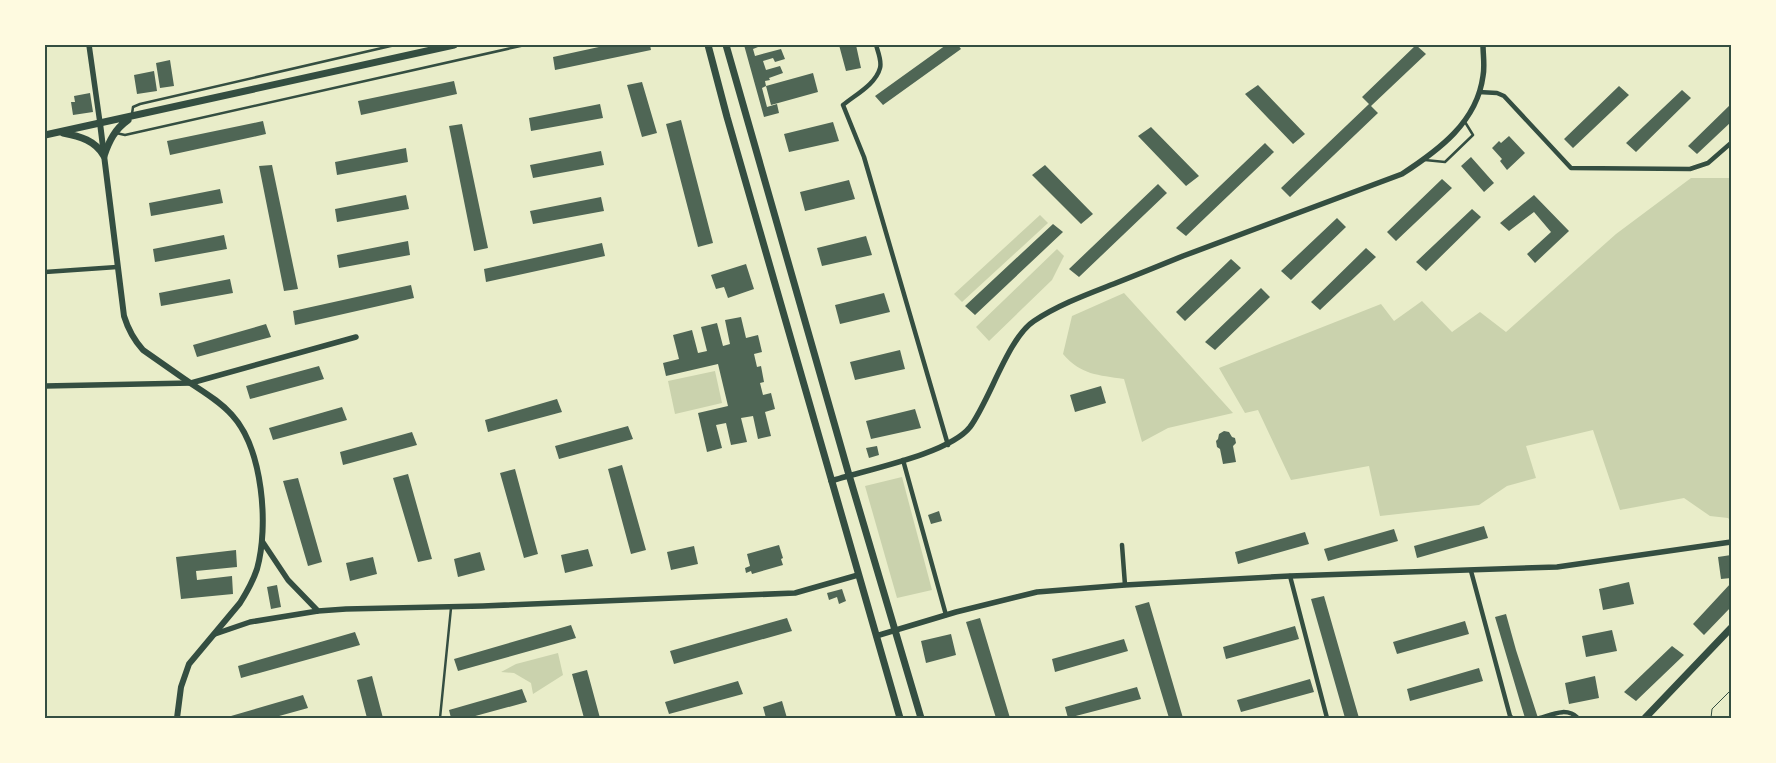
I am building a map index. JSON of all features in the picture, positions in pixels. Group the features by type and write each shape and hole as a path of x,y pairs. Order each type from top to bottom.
{"main road":[{"path":"45,135 131,118 454,45"},
{"path":"708,45 900,718"},
{"path":"726,45 849,475 921,718"},
{"path":"104,156 115,132 131,118"},
{"path":"100,123 124,316 131,335 143,350 232,414 240,424 251,445 259,479 262,541 257,569 247,592 189,664 181,687 178,718"},
{"path":"60,132 73,134 92,142 100,148 104,156"},
{"path":"1645,718 1731,628"}],"street":[{"path":"89,45 100,123"},
{"path":"876,45 880,59 880,69 874,78 843,104 864,157 948,444"},
{"path":"831,481 903,460 948,444 969,428 1016,343 1029,325 1073,300 1149,269 1402,174 1423,160 1456,133 1475,103 1484,75 1483,45"},
{"path":"1479,92 1497,93 1504,96 1571,168 1690,168 1708,163 1731,143"},
{"path":"45,272 117,267"},
{"path":"45,386 191,384 356,337"},
{"path":"903,460 946,615"},
{"path":"262,541 288,580 318,612"},
{"path":"876,636 946,615 1037,592 1290,576 1557,567 1731,542"},
{"path":"1122,545 1125,585"},
{"path":"1471,571 1492,652 1512,718"},
{"path":"214,634 250,622 346,609 796,593 858,575"},
{"path":"1290,576 1327,718"},
{"path":"1540,718 1562,712 1572,713 1578,718"}],"lane":[{"path":"131,118 133,107 140,104 395,45"},
{"path":"115,132 125,135 525,45"},
{"path":"1423,160 1446,162 1473,135 1464,120"},
{"path":"440,718 451,606"}],"path":[{"path":"1711,718 1712,709 1731,690"}],"green space":[{"path":"1691,178 1731,178 1731,521 1728,518 1710,516 1684,498 1620,510 1593,430 1526,446 1536,478 1507,486 1479,505 1380,516 1369,466 1291,480 1258,410 1245,413 1219,368 1381,304 1394,321 1422,301 1452,332 1480,312 1506,332 1616,234"},
{"path":"1040,215 1048,223 962,302 954,294"},
{"path":"1057,249 1064,256 1052,280 989,341 976,327"},
{"path":"1124,293 1233,413 1168,428 1142,442 1124,379 1090,373 1076,366 1063,354 1072,316"},
{"path":"715,371 722,403 675,414 668,381"},
{"path":"902,477 932,590 897,598 865,486"},
{"path":"558,653 563,675 533,694 531,683 514,673 501,672 516,664"}],"building":[{"path":"608,45 650,45 651,50 555,70 553,57"},
{"path":"744,45 763,45 753,49 755,56 781,49 785,59 775,62 773,58 763,61 766,70 780,66 783,73 769,78 770,80 765,81 766,86 762,88 767,107 777,104 779,113 764,117"},
{"path":"839,45 856,45 861,68 846,71"},
{"path":"946,45 958,45 961,49 883,105 875,96"},
{"path":"1416,45 1426,54 1371,106 1378,113 1290,197 1281,188 1369,104 1362,97"},
{"path":"170,60 174,86 160,88 156,63"},
{"path":"154,71 157,91 137,94 134,75"},
{"path":"813,73 818,92 771,105 766,86"},
{"path":"454,81 457,94 361,115 358,101"},
{"path":"642,82 657,133 642,137 627,85"},
{"path":"1258,85 1305,134 1293,144 1245,94"},
{"path":"1619,86 1629,95 1573,148 1564,139"},
{"path":"1682,90 1691,98 1636,152 1626,143"},
{"path":"90,93 93,112 73,115 71,102 75,102 74,96"},
{"path":"600,104 603,118 531,131 529,118"},
{"path":"1731,104 1731,122 1697,154 1688,146"},
{"path":"681,120 713,243 698,247 666,124"},
{"path":"263,121 266,134 170,155 167,141"},
{"path":"833,122 839,141 789,152 784,134"},
{"path":"462,124 488,248 474,251 449,126"},
{"path":"1151,127 1199,176 1186,186 1138,136"},
{"path":"1509,136 1525,153 1507,170 1500,161 1502,159 1492,148 1499,141 1501,143"},
{"path":"1265,143 1274,152 1186,236 1176,228"},
{"path":"406,148 408,162 337,175 335,162"},
{"path":"601,151 604,165 533,178 530,165"},
{"path":"1471,157 1494,183 1484,192 1461,166"},
{"path":"272,165 298,289 284,291 259,166"},
{"path":"1045,165 1093,214 1081,224 1032,175"},
{"path":"1442,179 1452,188 1396,241 1387,232"},
{"path":"849,180 855,199 805,211 800,192"},
{"path":"1158,184 1167,193 1079,277 1069,269"},
{"path":"220,189 223,203 151,216 149,203"},
{"path":"406,195 409,209 337,222 335,209"},
{"path":"1534,195 1569,231 1535,263 1527,254 1551,232 1534,212 1509,231 1500,223"},
{"path":"601,197 604,211 533,224 530,211"},
{"path":"1472,209 1481,217 1426,271 1416,262"},
{"path":"1337,218 1346,227 1291,280 1281,271"},
{"path":"1053,224 1063,232 975,315 965,306"},
{"path":"224,235 227,249 155,262 153,249"},
{"path":"866,236 872,255 822,266 817,248"},
{"path":"408,241 410,255 339,268 337,255"},
{"path":"602,243 605,256 486,282 484,269"},
{"path":"1366,248 1376,257 1320,310 1311,302"},
{"path":"1231,259 1241,268 1185,321 1176,312"},
{"path":"746,264 754,289 728,298 724,287 716,289 711,275"},
{"path":"230,279 233,293 161,306 159,293"},
{"path":"411,285 414,298 295,325 293,311"},
{"path":"1261,288 1270,297 1215,350 1205,342"},
{"path":"884,293 890,312 840,324 835,305"},
{"path":"741,317 746,338 758,335 762,352 754,354 757,367 761,366 764,382 760,383 763,395 771,393 775,409 765,412 771,436 758,439 753,416 741,418 747,442 731,445 726,423 716,425 722,448 707,452 698,413 728,406 718,364 666,376 663,363 679,359 673,335 692,330 698,353 707,351 701,327 717,323 723,346 730,344 725,320"},
{"path":"266,324 271,337 197,357 193,345"},
{"path":"900,350 905,369 855,380 850,362"},
{"path":"319,366 324,379 250,399 246,386"},
{"path":"1101,386 1106,403 1075,412 1070,395"},
{"path":"557,399 562,412 488,432 485,420"},
{"path":"342,407 347,420 273,440 269,428"},
{"path":"915,409 921,428 871,439 866,421"},
{"path":"628,426 633,439 559,459 555,446"},
{"path":"1224,431 1229,432 1235,438 1236,443 1233,446 1236,462 1223,464 1216,441 1219,434"},
{"path":"412,432 417,445 343,465 340,452"},
{"path":"877,446 879,455 869,458 866,448"},
{"path":"622,465 646,550 631,554 608,469"},
{"path":"515,469 538,554 524,558 500,473"},
{"path":"408,474 432,559 418,562 393,478"},
{"path":"298,478 322,562 308,566 283,481"},
{"path":"939,511 942,521 931,524 928,515"},
{"path":"1484,526 1488,538 1417,558 1414,546"},
{"path":"1394,529 1398,541 1328,561 1324,549"},
{"path":"1305,532 1309,544 1238,564 1235,552"},
{"path":"779,545 783,565 752,574 751,571 746,573 745,568 750,566 747,554"},
{"path":"694,546 698,564 671,570 667,552"},
{"path":"588,549 593,566 565,573 561,555"},
{"path":"236,550 237,567 196,571 197,580 232,576 233,594 181,599 176,557"},
{"path":"480,552 485,570 458,577 454,559"},
{"path":"1731,555 1731,578 1721,579 1718,557"},
{"path":"373,557 377,574 350,581 346,563"},
{"path":"1629,582 1634,604 1603,610 1599,589"},
{"path":"1731,583 1731,607 1704,635 1693,624"},
{"path":"277,585 281,607 271,609 267,587"},
{"path":"842,589 846,601 839,604 837,597 829,600 827,593"},
{"path":"1324,596 1359,718 1345,718 1311,599"},
{"path":"1149,602 1183,718 1169,718 1135,606"},
{"path":"1506,614 1538,718 1525,718 1521,705 1495,617"},
{"path":"787,618 792,631 674,664 670,651"},
{"path":"980,618 1010,718 996,718 966,622"},
{"path":"1465,621 1469,634 1397,654 1393,642"},
{"path":"571,625 576,638 458,671 454,659"},
{"path":"1295,626 1299,639 1226,659 1223,647"},
{"path":"1612,630 1617,651 1586,657 1582,636"},
{"path":"355,632 360,645 241,678 238,666"},
{"path":"951,634 956,655 926,663 921,641"},
{"path":"1124,639 1128,651 1055,672 1052,659"},
{"path":"1672,646 1684,655 1636,701 1624,692"},
{"path":"1479,668 1483,681 1410,701 1407,689"},
{"path":"587,670 600,718 584,718 572,674"},
{"path":"372,676 383,718 367,718 357,680"},
{"path":"1595,676 1599,698 1569,704 1565,683"},
{"path":"1310,679 1314,692 1241,712 1237,700"},
{"path":"738,681 743,694 669,714 665,702"},
{"path":"1137,687 1141,699 1068,718 1065,707"},
{"path":"522,689 527,702 468,718 451,718 449,710"},
{"path":"303,695 308,708 272,718 231,718 231,716"},
{"path":"782,701 787,718 766,718 763,707"}]}
